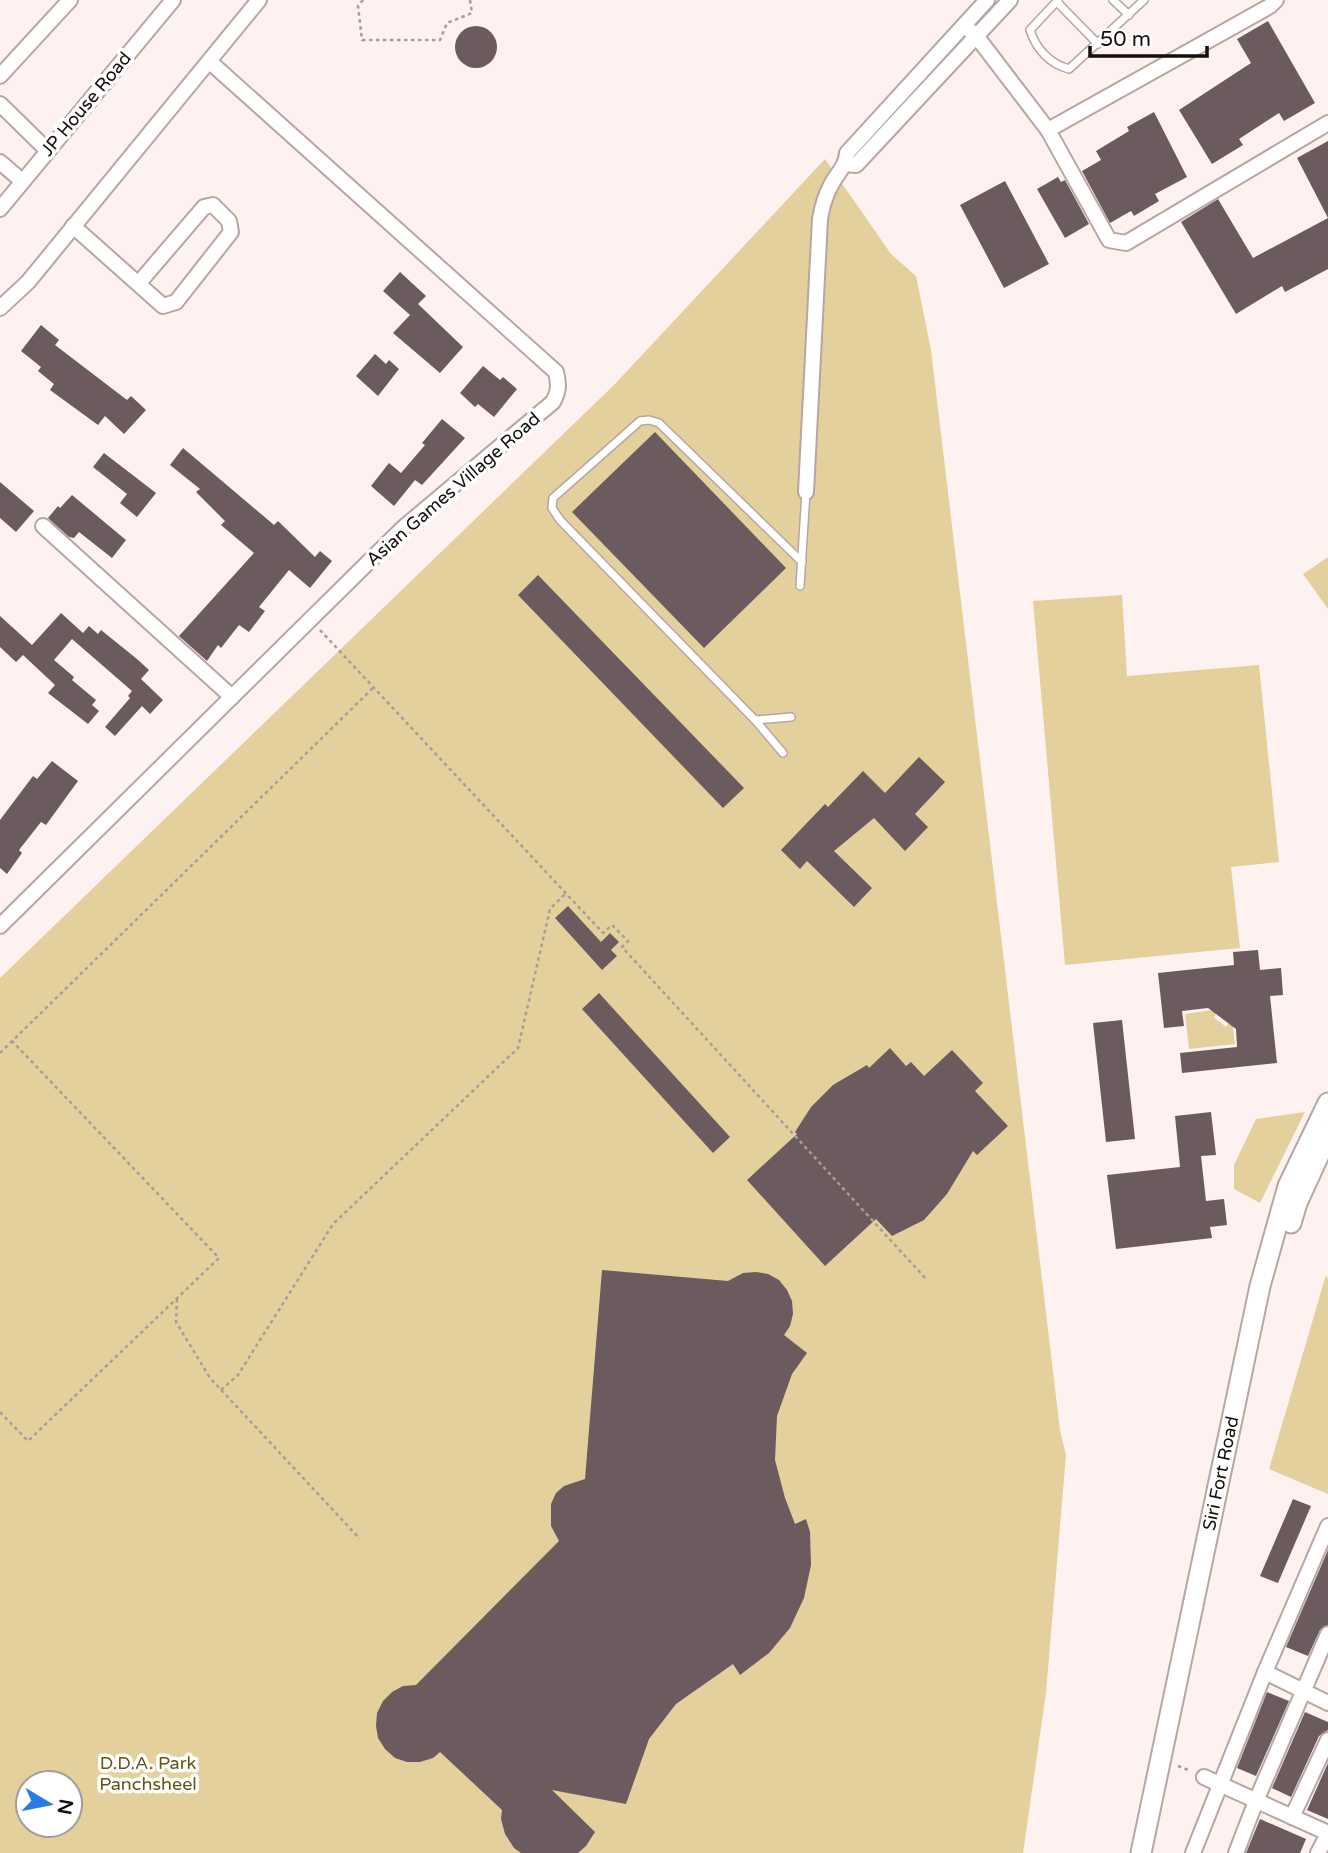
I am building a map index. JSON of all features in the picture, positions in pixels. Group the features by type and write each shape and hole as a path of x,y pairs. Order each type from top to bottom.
{"street":[{"path":"0,76 69,0"},
{"name":"JP House Road","path":"0,209 173,0"},
{"path":"0,309 28,282 259,0"},
{"path":"806,492 820,219 829,187 846,164 847,153 987,0"},
{"path":"846,164 856,164 1010,0"},
{"path":"1048,130 1270,6 1276,0"},
{"path":"965,26 1048,130 1109,240 1121,244 1328,123"},
{"name":"Asian Games Village Road","path":"0,926 403,528 553,402 557,394 559,383 556,372 210,62"},
{"path":"0,104 47,150"},
{"path":"0,162 22,181"},
{"path":"73,226 138,284 163,306 176,302 231,232 229,221 213,205 204,207 138,284"},
{"path":"43,526 232,698"},
{"name":"Siri Fort Road","path":"1141,1853 1259,1286 1288,1186 1328,1102"},
{"name":"Siri Fort Road","path":"1153,1853 1268,1303 1297,1203 1328,1135"},
{"path":"1193,1853 1265,1672 1328,1526"},
{"path":"1236,1853 1328,1634"},
{"path":"1265,1672 1328,1703"},
{"path":"1293,1817 1328,1740"},
{"path":"1204,1777 1328,1834 1318,1853"}],"lane":[{"path":"1114,0 1129,15"},
{"path":"1098,44 1058,1 1030,30 1035,45 1058,66 1069,69 1098,44 1144,0"},
{"path":"783,753 755,720 560,520 552,508 552,498 640,421 649,420 659,423 802,562"},
{"path":"800,586 806,492"},
{"path":"755,720 791,717"}],"path":[{"path":"363,0 358,6 362,40 440,40 447,23 472,13 470,0"},
{"path":"311,620 603,933 612,925 628,942 622,947 927,1280"},
{"path":"0,1053 374,687"},
{"path":"221,1390 238,1375 333,1224 518,1048 550,909 566,893"},
{"path":"0,1412 28,1441 219,1258 12,1041"},
{"path":"177,1299 176,1322 210,1378 360,1539"},
{"path":"1171,1763 1204,1777"}],"green space":[{"name":"D.D.A. Park Panchsheel","path":"825,159 891,254 916,276 931,350 1060,1430 1066,1455 1046,1693 1023,1853 0,1853 0,978 614,385"},
{"path":"1328,557 1328,609 1303,574"},
{"path":"1122,595 1127,676 1259,665 1279,862 1231,867 1240,948 1065,965 1033,601"},
{"path":"1219,1009 1214,1017 1226,1027 1232,1019 1235,1044 1189,1049 1185,1014"},
{"path":"1305,1112 1260,1203 1234,1189 1234,1165 1256,1119"},
{"path":"1326,1275 1328,1279 1328,1494 1269,1469"}],"building":[{"path":"1268,21 1315,103 1284,121 1279,113 1239,139 1243,145 1212,164 1179,110 1251,63 1237,39"},
{"path":"476,26 491,32 497,47 491,62 476,68 461,62 455,47 461,32"},
{"path":"1154,112 1187,177 1155,194 1159,201 1134,216 1131,211 1110,223 1082,171 1101,160 1096,151 1129,131 1127,127"},
{"path":"1328,141 1328,218 1297,158"},
{"path":"1058,177 1061,182 1065,180 1089,224 1065,238 1037,189"},
{"path":"1005,181 1049,264 1004,288 960,205"},
{"path":"1218,199 1253,258 1328,218 1328,269 1285,292 1282,286 1236,314 1181,222"},
{"path":"400,272 426,296 418,304 463,347 440,373 393,333 410,315 383,291"},
{"path":"41,325 59,340 55,345 127,400 131,396 146,410 124,434 105,416 98,425 50,390 54,384 38,371 41,367 21,351"},
{"path":"375,354 386,364 389,360 399,369 378,396 356,376"},
{"path":"483,366 517,389 494,417 478,404 475,407 460,393"},
{"path":"442,419 465,438 422,485 415,480 394,506 371,486 389,463 401,473 425,445 422,443"},
{"path":"655,432 786,568 704,648 572,512"},
{"path":"183,448 274,525 278,521 315,557 320,551 332,561 310,588 289,570 259,607 265,611 249,632 239,625 221,648 218,645 207,661 179,636 254,553 221,525 225,521 196,492 200,489 170,465"},
{"path":"104,453 156,493 137,517 120,503 127,494 93,467"},
{"path":"0,482 34,511 16,532 0,518"},
{"path":"72,495 126,540 112,558 79,532 74,538 69,537 48,518"},
{"path":"538,575 744,788 723,808 518,595"},
{"path":"61,613 83,633 89,626 98,634 101,630 149,670 141,679 163,700 150,714 142,706 115,736 105,727 130,698 128,696 132,691 72,639 54,660 96,700 92,705 99,711 88,724 48,693 55,685 23,655 16,662 0,647 0,616 32,645"},
{"path":"919,757 945,782 915,814 928,827 905,851 874,818 834,851 872,888 854,907 807,861 800,869 781,850 825,804 828,807 863,771 885,793"},
{"path":"52,761 78,781 46,825 41,822 19,850 22,853 7,874 0,868 0,820 33,776 37,779"},
{"path":"568,906 601,942 610,933 619,942 611,950 617,956 602,970 555,918"},
{"path":"1258,950 1260,970 1281,968 1283,995 1270,996 1277,1063 1182,1073 1180,1053 1237,1047 1236,1029 1208,1008 1182,1011 1184,1026 1164,1028 1158,973 1234,965 1233,952"},
{"path":"599,993 730,1137 713,1153 582,1009"},
{"path":"1122,1020 1135,1139 1106,1142 1093,1023"},
{"path":"890,1048 906,1066 911,1062 924,1076 952,1050 983,1083 975,1091 1008,1126 977,1155 973,1151 947,1194 924,1220 892,1236 876,1219 825,1266 747,1180 797,1134 795,1132 811,1107 833,1085 867,1065 869,1068"},
{"path":"1211,1112 1216,1155 1201,1156 1206,1201 1224,1199 1227,1225 1210,1227 1212,1238 1116,1249 1107,1175 1180,1167 1175,1116"},
{"path":"602,1270 728,1281 743,1273 756,1272 779,1280 787,1290 792,1301 793,1314 784,1335 807,1353 792,1374 777,1416 775,1460 795,1524 806,1519 810,1532 811,1565 804,1598 790,1628 769,1653 740,1675 733,1664 676,1704 649,1739 626,1804 552,1790 595,1832 586,1846 578,1853 521,1853 514,1848 505,1834 501,1819 502,1810 440,1752 433,1758 420,1762 407,1762 395,1758 385,1749 378,1738 377,1713 392,1692 403,1686 416,1685 559,1541 551,1526 551,1504 556,1493 564,1486 585,1479"},
{"path":"1293,1499 1311,1506 1278,1583 1260,1576"},
{"path":"1328,1550 1328,1625 1320,1630 1308,1656 1286,1647"},
{"path":"1267,1692 1289,1701 1256,1776 1237,1768"},
{"path":"1305,1712 1328,1722 1328,1730 1319,1736 1291,1797 1272,1788"},
{"path":"1328,1763 1328,1819 1307,1810"},
{"path":"1260,1819 1306,1839 1300,1853 1246,1853"}]}
